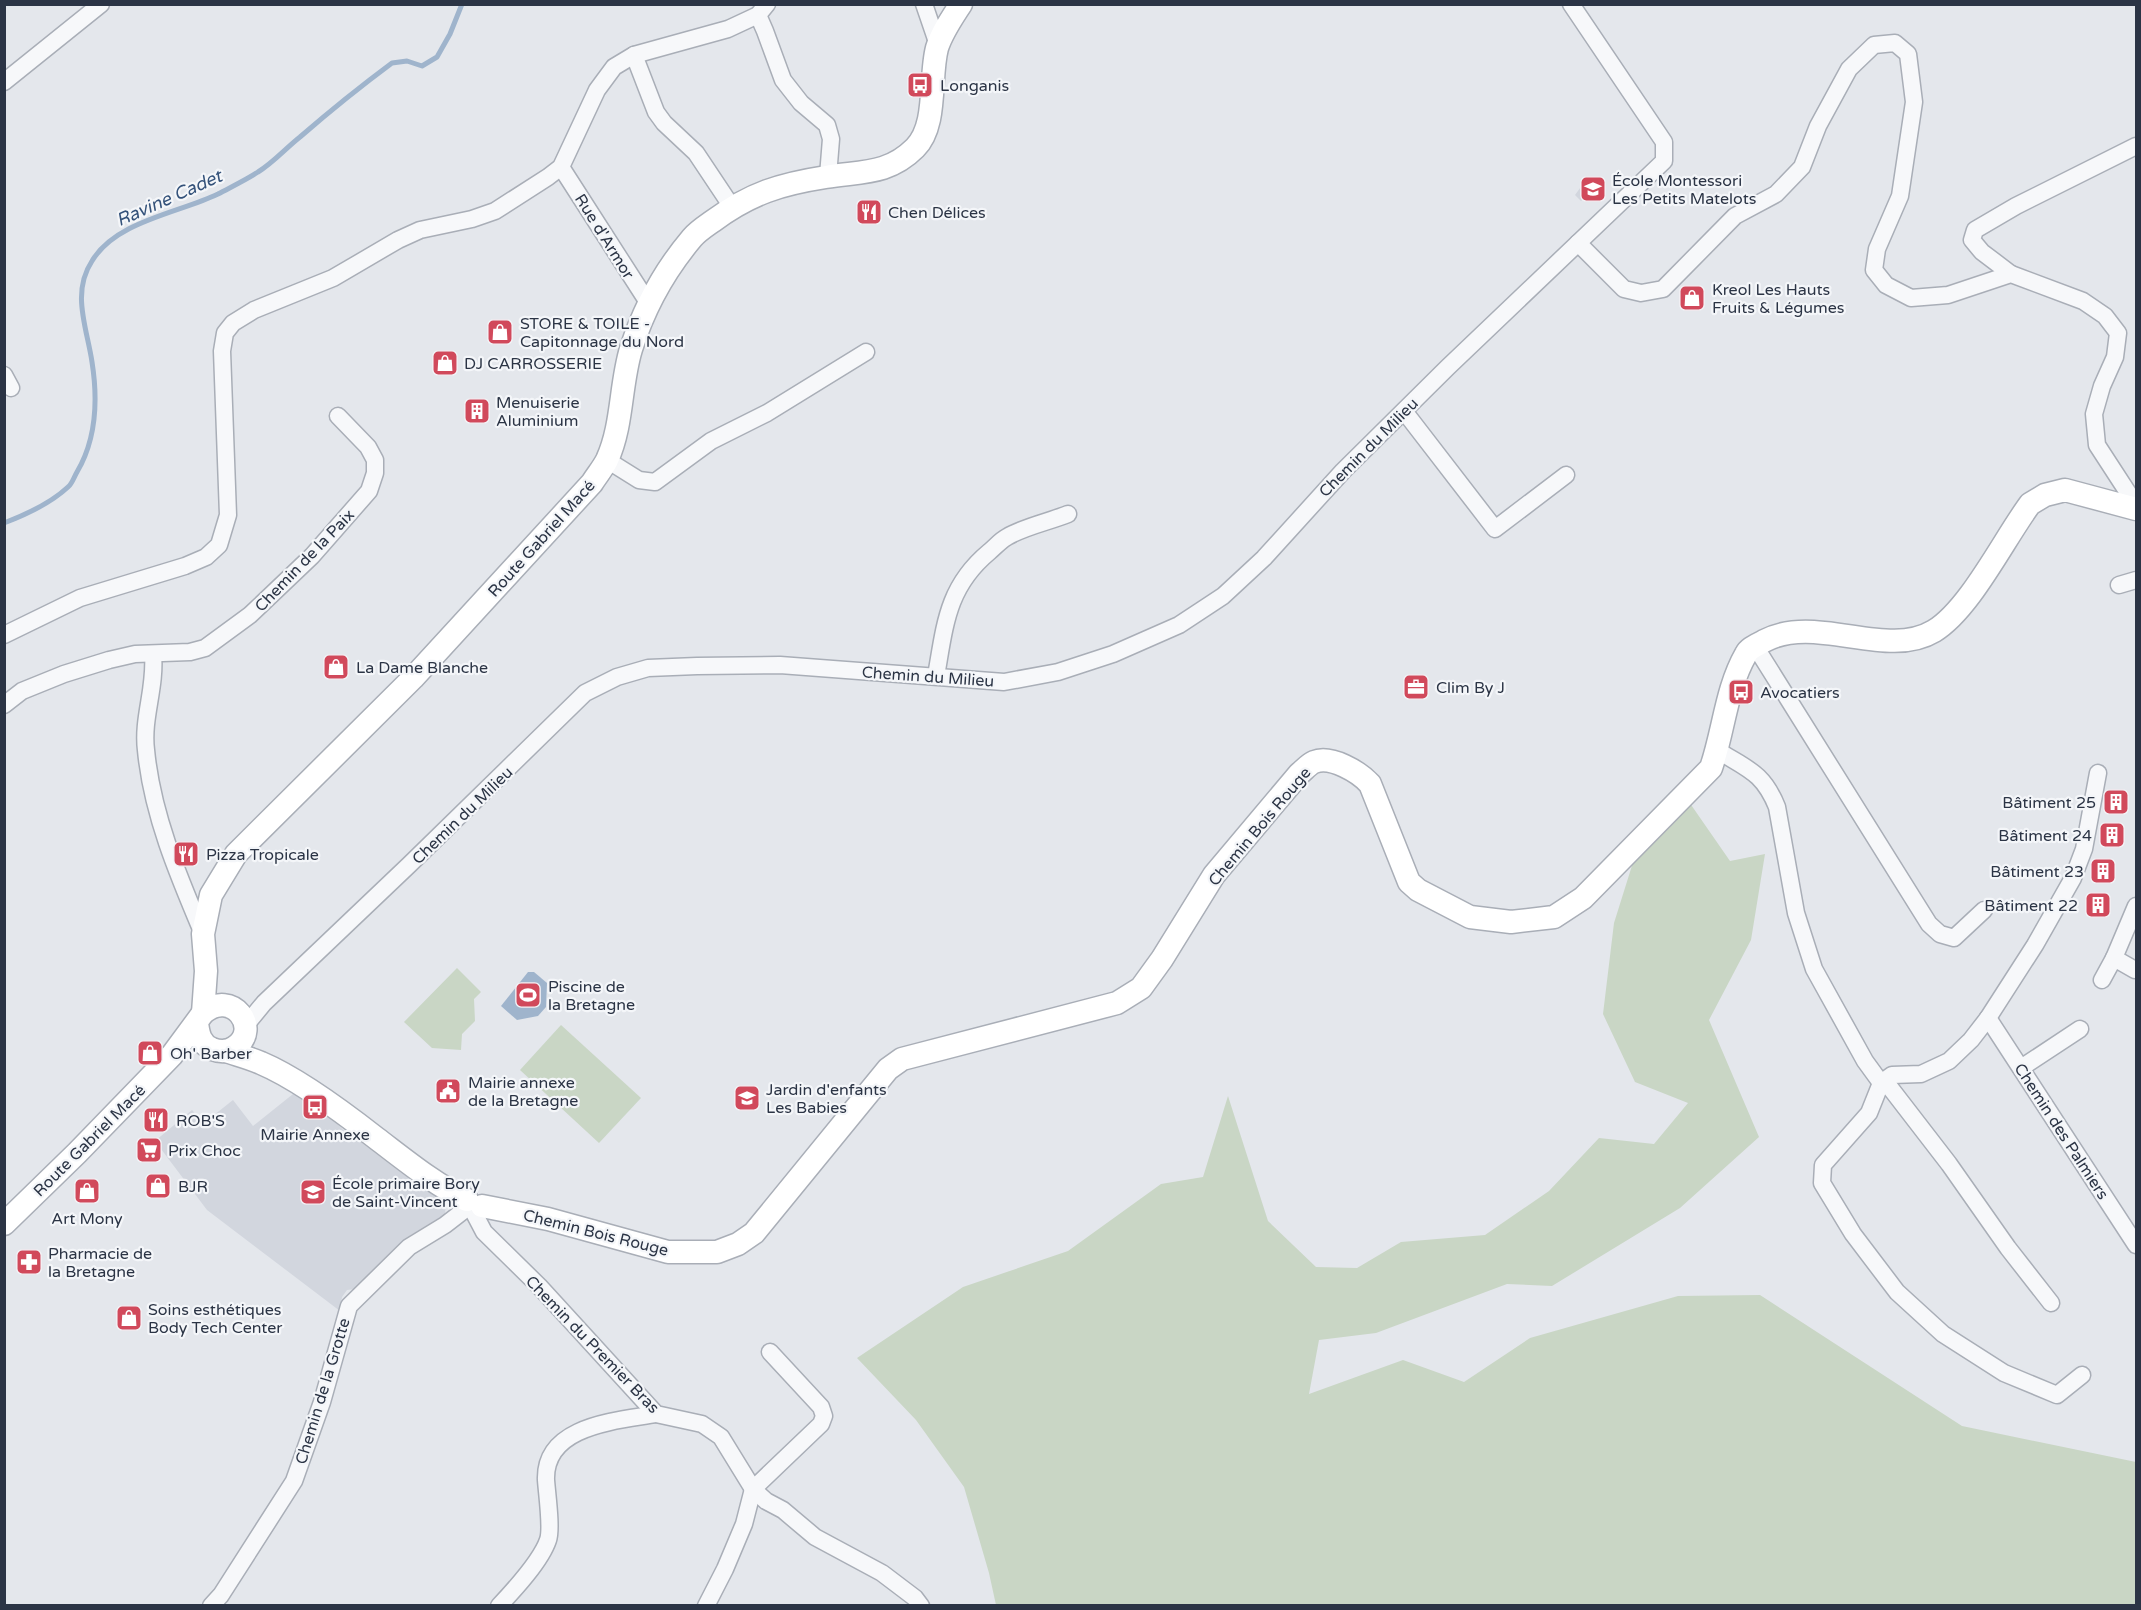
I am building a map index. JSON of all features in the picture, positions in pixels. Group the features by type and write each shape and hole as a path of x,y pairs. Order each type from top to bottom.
{"street":[{"path":"4,82 101,4"},
{"path":"924,4 938,45"},
{"name":"Route Gabriel Macé","path":"4,1224 172,1055 200,1017 206,971 203,934 211,895 236,854 413,678 592,483 607,460 615,436 631,350 649,304 670,266 694,235 732,207 778,186 828,176 881,170 901,161 917,146 928,126 938,45 945,29 962,4"},
{"name":"Chemin du Milieu","path":"237,1018 264,1003 585,693 617,678 648,668 780,665 1004,682 1058,672 1113,654 1179,625 1223,596 1264,558 1334,480 1664,161 1664,142 1571,4"},
{"path":"4,635 80,598 185,566 206,557 219,545 228,515 222,351 225,333 233,323 254,310 333,278 398,240 420,230 472,219 495,211 561,167 597,90 614,68 634,55 728,29 762,10 765,31 783,80 801,104 827,125 831,139 828,176"},
{"path":"1578,243 1624,289 1641,293 1663,289 1735,216 1776,194 1802,167 1818,126 1849,69 1874,45 1895,43 1908,54 1914,102 1900,196 1877,249 1874,270 1886,285 1911,298 1948,295 2012,274"},
{"path":"634,55 656,112 664,123 696,153 732,207"},
{"path":"2136,146 2016,206 1975,231 1972,240 1982,252 2012,274 2083,301 2105,316 2118,333 2115,357 2102,386 2094,414 2097,445 2136,507"},
{"name":"Rue d'Armor","path":"561,167 649,304"},
{"path":"607,460 639,480 655,482 711,441 768,413 866,352"},
{"path":"1404,411 1495,529 1566,476"},
{"name":"Chemin de la Paix","path":"153,654 190,652 204,648 250,615 312,556 369,491 375,473 375,460 368,447 338,417"},
{"path":"1984,910 1954,938 1940,934 1929,924 1755,646 1773,636 1795,632 1899,641 1920,638 1935,631 1946,622 1966,598 2030,504 2045,495 2065,490 2136,507"},
{"path":"936,676 948,612 961,581 975,564 1008,536 1068,514"},
{"path":"2119,585 2136,580"},
{"name":"Chemin Bois Rouge","path":"217,1049 261,1063 341,1111 425,1175 472,1207 548,1219 668,1252 717,1252 738,1244 754,1233 888,1069 902,1059 1117,1003 1141,988 1162,959 1214,874 1299,774 1314,762 1327,760 1348,768 1359,773 1370,784 1413,887 1470,916 1511,922 1554,917 1583,898 1711,768 1732,681 1747,651 1755,646"},
{"path":"4,705 22,691 64,674 135,654 153,654 155,672 145,732 154,799 174,867 203,934"},
{"path":"1717,750 1760,777 1770,790 1777,807 1796,913 1814,969 1865,1061 1949,1164 2008,1248 2051,1303"},
{"path":"2082,1375 2057,1395 2004,1373 1943,1334 1897,1292 1853,1234 1822,1183 1823,1165 1869,1113 1883,1082 1892,1075 1921,1074 1949,1061 1971,1040 1988,1017 2036,945 2073,878 2084,849 2098,773"},
{"path":"2102,980 2136,906"},
{"path":"2114,958 2135,970"},
{"name":"Route Gabriel Macé","path":"206,971 237,1018"},
{"path":"172,1055 217,1049 238,1045 237,1018 209,1007 200,1017 200,1037 217,1049"},
{"name":"Chemin des Palmiers","path":"1988,1017 2136,1245"},
{"name":"Chemin Bois Rouge","path":"237,1018 261,1063"},
{"path":"2020,1068 2080,1029"},
{"name":"Chemin du Premier Bras","path":"472,1207 484,1232 539,1286 656,1414 702,1424 721,1437 753,1489 766,1502 783,1510 814,1537 882,1573 921,1605"},
{"name":"Chemin de la Grotte","path":"211,1605 221,1595 294,1481 322,1402 349,1306 409,1246 472,1207"},
{"path":"706,1605 725,1569 744,1524 753,1489 821,1424 824,1416 821,1407 770,1352"},
{"path":"499,1605 537,1559 549,1538 546,1467 558,1445 576,1433 601,1424 656,1414"}],"shaded area":[{"name":"École Montessori Les Petits Matelots","path":"1593,177 1605,189 1593,201 1587,195 1581,201 1575,195 1585,181 1587,183"},
{"name":"École primaire Bory de Saint-Vincent","path":"298,1090 320,1117 326,1112 350,1137 356,1133 417,1184 446,1201 445,1216 411,1235 355,1289 347,1290 342,1297 340,1311 207,1210 155,1141 192,1110 204,1123 233,1100 253,1126"}],"green space":[{"path":"1687,799 1730,861 1765,854 1751,940 1709,1020 1759,1137 1680,1208 1552,1286 1507,1284 1376,1333 1319,1340 1309,1394 1403,1360 1464,1382 1530,1338 1678,1296 1760,1295 1962,1426 2136,1462 2136,1605 996,1605 964,1487 916,1420 857,1358 963,1287 1068,1251 1161,1184 1203,1177 1228,1096 1268,1221 1316,1267 1357,1268 1401,1242 1485,1235 1549,1191 1599,1138 1654,1144 1688,1103 1635,1082 1603,1014 1614,923 1635,856"},
{"path":"457,968 481,992 474,999 475,1021 462,1034 461,1050 432,1048 404,1022"},
{"path":"561,1025 641,1098 599,1143 520,1070"}],"water":[{"name":"Piscine de la Bretagne","path":"528,972 534,972 547,983 546,1007 538,1016 517,1020 501,1006"}],"waterway":[{"name":"Ravine Cadet","path":"4,523 38,508 68,487 89,446 94,418 95,390 81,298 86,273 103,247 132,227 202,201 253,175 392,63 407,61 422,66 437,57 450,34 462,4"}],"place":[{"name":"Longanis","path":"920,85"},
{"name":"École Montessori Les Petits Matelots","path":"1593,189"},
{"name":"Chen Délices","path":"869,212"},
{"name":"Kreol Les Hauts Fruits & Légumes","path":"1692,298"},
{"name":"STORE & TOILE - Capitonnage du Nord","path":"500,332"},
{"name":"DJ CARROSSERIE","path":"445,363"},
{"name":"Menuiserie Aluminium","path":"477,411"},
{"name":"La Dame Blanche","path":"336,667"},
{"name":"Clim By J","path":"1416,687"},
{"name":"Avocatiers","path":"1741,692"},
{"name":"Bâtiment 25","path":"2116,802"},
{"name":"Bâtiment 24","path":"2112,835"},
{"name":"Pizza Tropicale","path":"186,854"},
{"name":"Bâtiment 23","path":"2103,871"},
{"name":"Bâtiment 22","path":"2098,905"},
{"name":"Piscine de la Bretagne","path":"528,995"},
{"name":"Oh' Barber","path":"150,1053"},
{"name":"Mairie annexe de la Bretagne","path":"448,1091"},
{"name":"Jardin d'enfants Les Babies","path":"747,1098"},
{"name":"Mairie Annexe","path":"315,1107"},
{"name":"ROB'S","path":"156,1120"},
{"name":"Prix Choc","path":"149,1150"},
{"name":"BJR","path":"158,1186"},
{"name":"Art Mony","path":"87,1191"},
{"name":"École primaire Bory de Saint-Vincent","path":"313,1192"},
{"name":"Pharmacie de la Bretagne","path":"29,1262"},
{"name":"Soins esthétiques Body Tech Center","path":"129,1318"}]}
